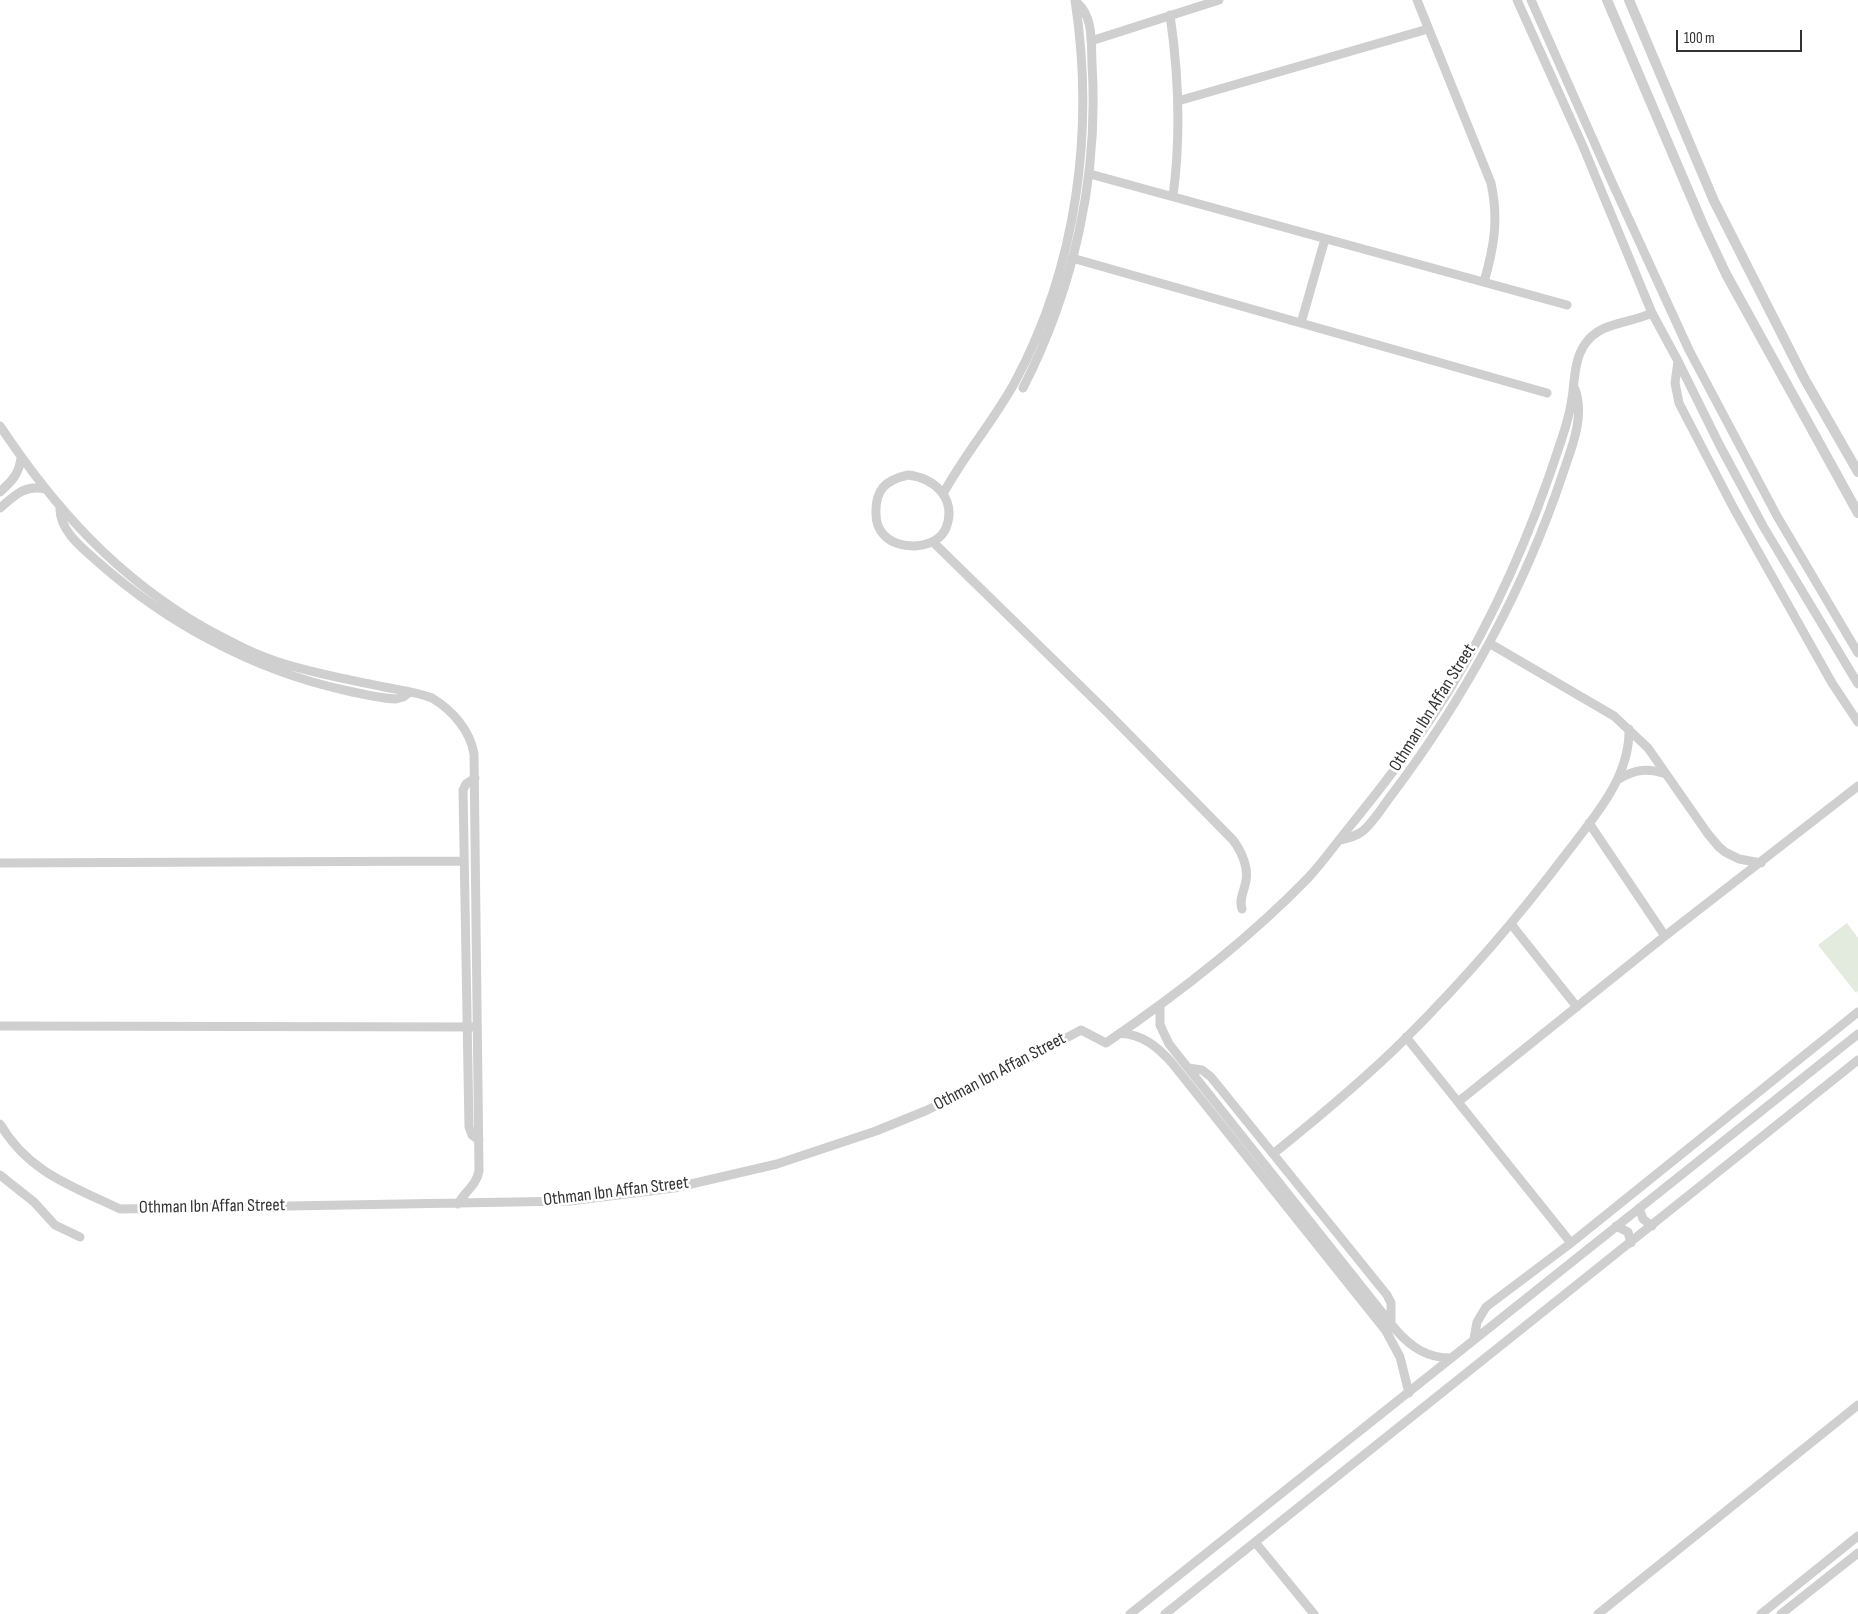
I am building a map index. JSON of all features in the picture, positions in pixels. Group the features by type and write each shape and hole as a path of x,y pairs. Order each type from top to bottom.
{"street":[{"path":"1023,388 1052,324 1072,258 1090,174 1094,102 1091,41 1087,13 1075,0"},
{"path":"943,494 1003,403 1024,364 1041,326 1063,259 1077,187 1082,140 1082,65 1075,0"},
{"path":"1091,41 1219,0"},
{"path":"1417,0 1491,183 1496,231 1484,282"},
{"path":"1516,0 1582,144 1652,313 1763,526 1858,684"},
{"path":"1531,0 1689,350 1777,516 1858,653"},
{"path":"1608,0 1726,274 1858,513"},
{"path":"1629,0 1714,201 1804,378 1858,472"},
{"path":"1170,15 1176,58 1178,101 1177,166 1172,196"},
{"path":"1178,101 1428,29"},
{"path":"1090,174 1567,305"},
{"path":"1301,323 1325,239"},
{"path":"1072,258 1547,393"},
{"name":"Othman Ibn Affan Street","path":"0,1124 14,1145 34,1165 58,1180 120,1209 570,1201 674,1188 777,1164 860,1137 925,1111 980,1085 1081,1030 1106,1043 1216,962 1275,910 1309,876 1340,840 1386,781 1424,729 1449,690 1493,610 1531,526 1547,483 1567,422 1579,356 1585,344 1604,327 1616,323 1629,322 1652,313"},
{"path":"1678,361 1675,383 1679,403 1733,507 1832,683 1858,722"},
{"path":"1340,840 1364,830 1386,802 1431,739 1489,644 1538,540 1566,463 1579,414 1578,395 1574,386"},
{"path":"1,430 60,508 89,540 125,573 165,604 226,640 263,656 301,669 425,695 439,702 466,729 473,747 474,778 479,1140 478,1177 458,1204"},
{"path":"0,492 14,479 18,472 21,458"},
{"path":"908,475 920,476 930,480 943,494 949,515 943,534 933,542 923,546 898,543 883,535 876,519 876,505 878,494 891,481 908,475"},
{"path":"0,508 23,490 34,487 45,489"},
{"path":"933,542 1107,712 1233,840 1241,852 1245,866 1246,883 1240,900 1242,909"},
{"path":"1799,585 1806,585 1812,577"},
{"path":"1816,614 1819,607 1826,604 1829,606"},
{"path":"1489,644 1614,716 1648,748 1708,834 1725,852 1739,859 1761,863"},
{"path":"1273,1154 1355,1084 1406,1037 1511,924 1589,823 1617,781 1627,756 1629,729"},
{"path":"1617,781 1628,773 1640,770 1654,770 1666,774"},
{"path":"474,778 466,784 463,790 469,1127 472,1135 479,1140"},
{"path":"1458,1102 1858,786"},
{"path":"1589,823 1666,936"},
{"path":"0,863 464,860"},
{"path":"1511,924 1577,1007"},
{"path":"1160,1005 1159,1019 1162,1032 1168,1044 1404,1339 1417,1349 1431,1355 1451,1358"},
{"path":"1474,1339 1476,1322 1486,1307 1571,1243 1858,1012"},
{"path":"0,1026 477,1027"},
{"path":"1120,1033 1135,1036 1156,1046 1190,1086 1386,1331 1400,1357 1409,1393"},
{"path":"1130,1614 1858,1034"},
{"path":"1406,1037 1571,1243"},
{"path":"1165,1614 1858,1060"},
{"path":"1188,1068 1202,1070 1211,1077 1387,1295 1391,1303 1391,1323"},
{"path":"0,1175 34,1202 55,1225 80,1236"},
{"path":"1639,1208 1644,1220 1652,1226"},
{"path":"1616,1226 1628,1232 1631,1243"},
{"path":"1598,1614 1855,1408 1858,1420"},
{"path":"1761,1614 1858,1536"},
{"path":"1255,1542 1314,1614"},
{"path":"1781,1614 1858,1553"}],"shaded area":[{"path":"1847,923 1858,938 1858,991 1856,993 1818,945"}]}
